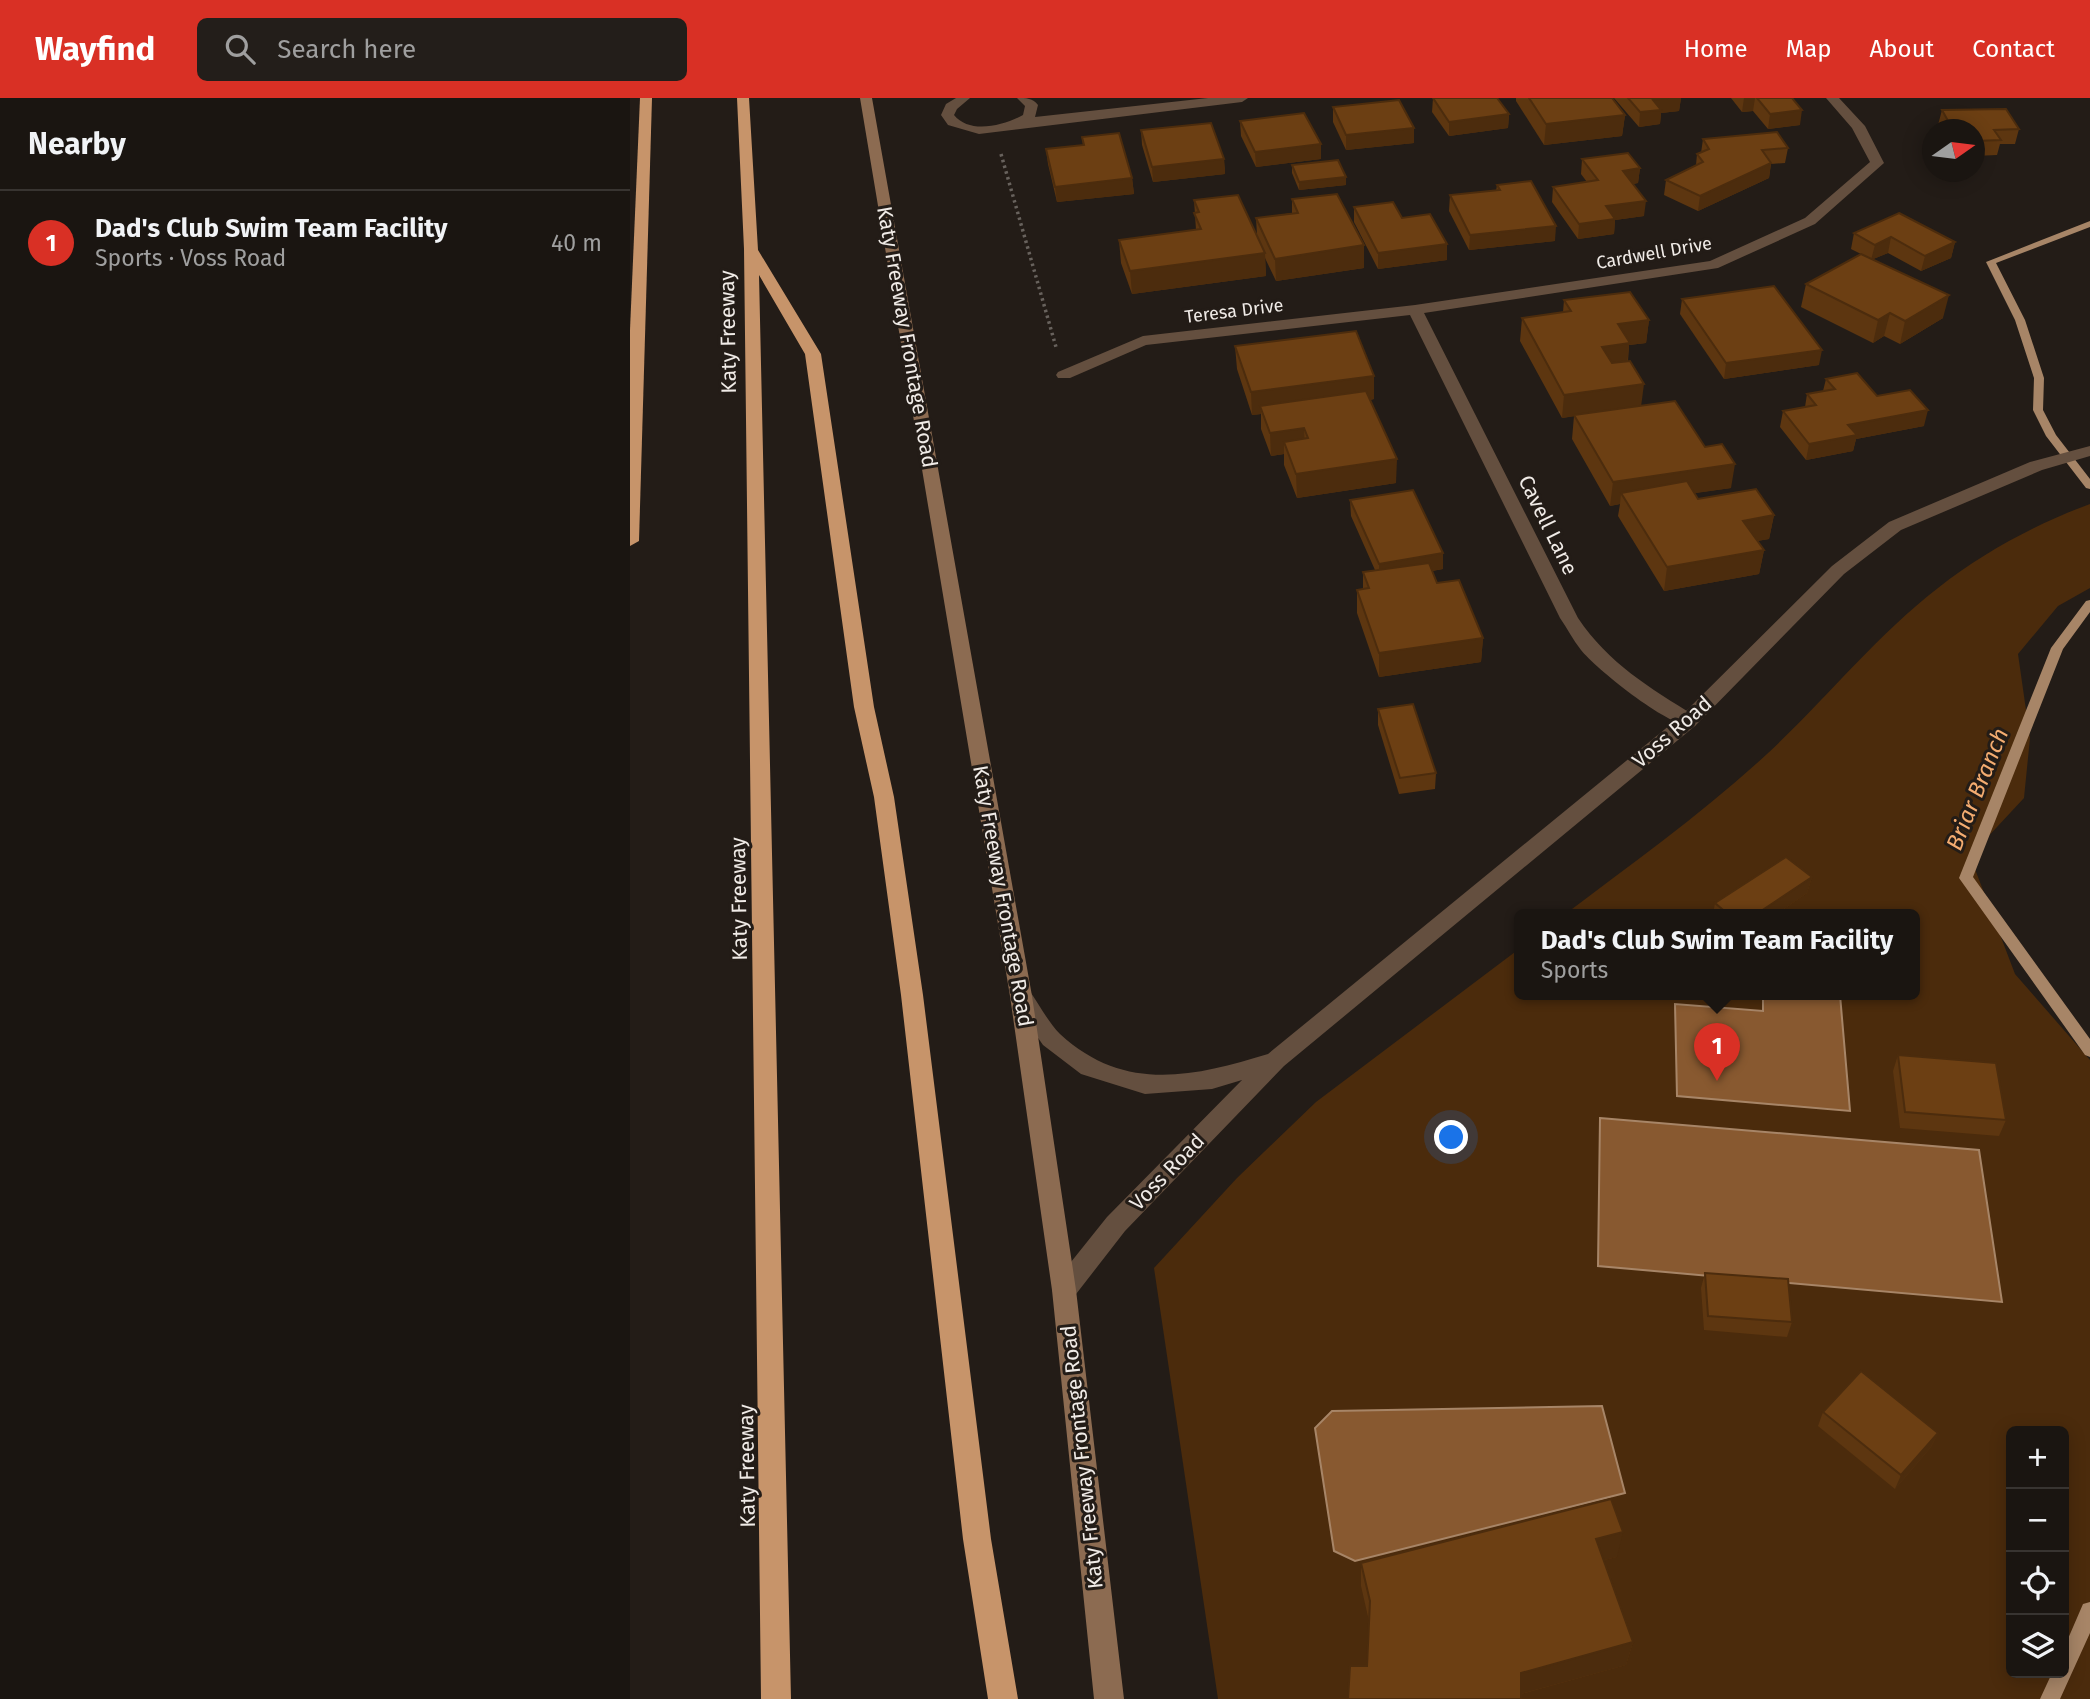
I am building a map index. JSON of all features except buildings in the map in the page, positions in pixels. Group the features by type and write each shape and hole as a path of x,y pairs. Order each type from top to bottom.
{"highway":[{"path":"630,541 646,98"},
{"name":"Katy Freeway","path":"743,98 751,249 776,1699"},
{"path":"751,249 813,354 864,707 884,797 914,1009 977,1539 1003,1699"}],"main road":[{"name":"Katy Freeway Frontage Road","path":"866,98 1021,996 1064,1290 1109,1699"}],"street":[{"path":"964,98 950,108 950,121 967,129 995,131 1021,123 1242,98"},
{"path":"1021,123 1032,111 1032,105 1023,98"},
{"name":"Cardwell Drive","path":"1415,310 1713,265 1810,221 1877,163 1858,126 1832,98"},
{"name":"Teresa Drive","path":"1064,375 1143,341 1415,310"},
{"name":"Cavell Lane","path":"1415,310 1569,618 1588,647 1622,678 1688,721"},
{"name":"Voss Road","path":"1064,1290 1116,1224 1276,1060 1688,721 1839,570 1895,526 2036,466 2090,451"},
{"name":"Voss Road","path":"1021,996 1051,1040 1089,1068 1146,1085 1212,1080 1276,1060"}],"path":[{"path":"995,131 1064,375"}],"shaded area":[{"path":"2090,504 2090,588 2058,606 2018,654 2030,738 2024,798 1970,856 2015,974 2090,1060 2090,1699 1218,1699 1154,1268 1237,1178 1316,1102 1514,953 1514,1000 1920,1000 1920,909 1572,909 1668,837 1743,775 1915,607 1992,551 2030,530"},
{"path":"1763,1000 1840,1000 1850,1111 1677,1096 1675,1004 1763,1011"},
{"path":"1600,1118 1979,1150 2002,1302 1598,1266"},
{"path":"1602,1406 1625,1493 1355,1561 1334,1551 1315,1428 1332,1411"}],"waterway":[{"name":"Briar Branch","path":"2090,224 1991,262 2020,320 2039,378 2038,410 2051,436 2090,486"},
{"name":"Briar Branch","path":"2090,604 2057,648 1966,878 2090,1051"},
{"name":"Briar Branch","path":"2069,1658 2090,1611"},
{"name":"Briar Branch","path":"2050,1699 2060,1678"}],"place":[{"name":"Dad's Club Swim Team Facility","path":"1717,1081"}]}
